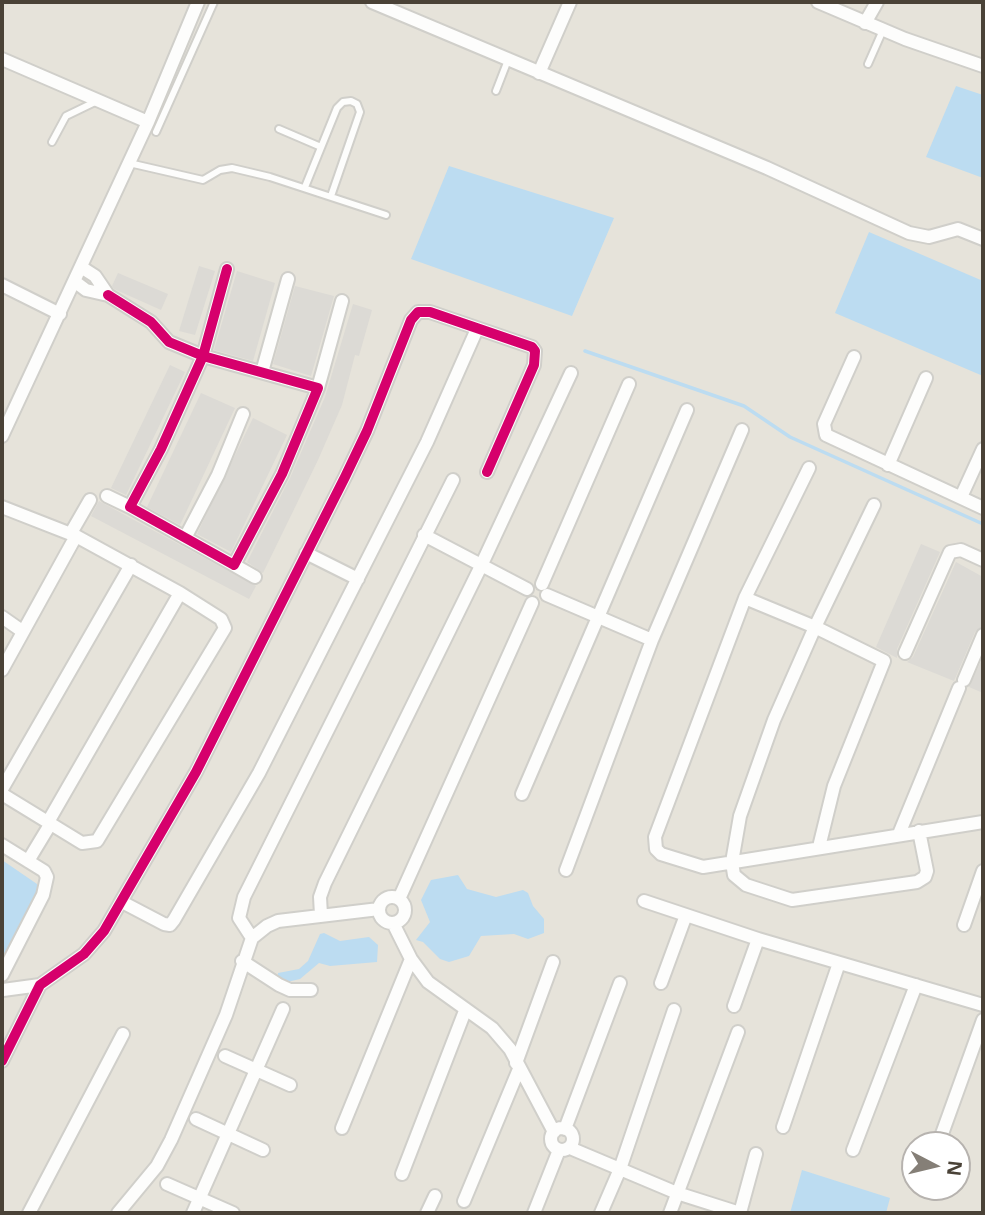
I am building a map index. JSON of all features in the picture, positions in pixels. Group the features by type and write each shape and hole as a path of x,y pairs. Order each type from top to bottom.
{"street":[{"path":"2,436 129,163 152,127 198,2"},
{"path":"372,2 767,168 909,233 929,237 958,229 983,239"},
{"path":"539,73 570,2"},
{"path":"818,2 883,30 983,66"},
{"path":"865,23 877,2"},
{"path":"2,59 98,100 152,127"},
{"path":"81,267 95,275 108,295"},
{"path":"130,507 161,449 203,356 227,269"},
{"path":"262,372 288,279"},
{"path":"75,281 86,289 108,295 151,322 170,342 203,356 318,388"},
{"path":"2,285 60,314"},
{"path":"234,565 282,474 318,388 342,301"},
{"path":"2,1061 40,985 94,946 196,772 367,431 414,316 430,312 532,347 536,357 487,472"},
{"path":"122,902 164,924 170,925 174,920 259,773 427,442 477,329"},
{"path":"855,357 824,429 833,439 983,508"},
{"path":"321,915 320,897 325,883 481,566 571,373"},
{"path":"888,465 926,378"},
{"path":"532,603 544,601 544,590 629,384"},
{"path":"522,794 596,617 688,410"},
{"path":"185,538 218,475 243,414"},
{"path":"566,870 652,640 742,430"},
{"path":"961,497 983,449"},
{"path":"808,468 745,598 654,837 656,849 661,854 703,867 983,822"},
{"path":"252,938 239,918 244,897 453,480"},
{"path":"107,496 255,577"},
{"path":"2,670 90,499"},
{"path":"874,505 774,720 740,816 732,862 734,874 746,885 792,900 917,882 925,877 927,871 919,831"},
{"path":"2,507 74,534 131,565 180,593 225,623 223,633 97,841 82,844 2,792 131,565"},
{"path":"424,535 527,589"},
{"path":"905,653 950,552 961,550 983,560"},
{"path":"306,553 358,579"},
{"path":"527,589 536,583 544,590 596,617 652,640"},
{"path":"527,589 528,599 532,603"},
{"path":"28,861 180,593"},
{"path":"745,598 815,627 884,661 834,786 819,847"},
{"path":"400,899 532,603"},
{"path":"2,617 22,631"},
{"path":"899,834 983,635"},
{"path":"2,845 44,871 47,885 2,975"},
{"path":"964,925 983,871"},
{"path":"379,909 386,898 400,899"},
{"path":"379,909 384,921 393,923 404,916 405,906 400,899"},
{"path":"644,901 758,939 983,1005"},
{"path":"118,1213 157,1166 171,1140 226,1015 242,961 252,938 267,926 278,922 379,909"},
{"path":"661,983 686,915"},
{"path":"393,923 411,958 428,982 499,1036 560,1130 573,1137 534,1213"},
{"path":"734,1006 758,939"},
{"path":"342,1128 411,958"},
{"path":"242,961 279,985 290,989 311,990"},
{"path":"464,1201 518,1066 554,962"},
{"path":"783,1127 839,963"},
{"path":"620,983 560,1130 551,1139 553,1146 620,1169 677,1193 740,1213 756,1154"},
{"path":"3,990 40,985"},
{"path":"853,1150 916,985"},
{"path":"192,1213 283,1009"},
{"path":"601,1213 620,1169 674,1010"},
{"path":"402,1174 465,1011"},
{"path":"943,1131 983,1020"},
{"path":"670,1213 738,1032"},
{"path":"29,1213 123,1034"},
{"path":"225,1056 290,1085"},
{"path":"196,1119 263,1150"},
{"path":"167,1184 233,1213"},
{"path":"427,1213 435,1196"}],"lane":[{"path":"152,127 214,2"},
{"path":"868,64 883,30"},
{"path":"496,91 508,60"},
{"path":"52,142 66,116 98,100"},
{"path":"305,187 337,108 343,102 357,104 360,112 357,125 331,196"},
{"path":"279,129 321,147"},
{"path":"129,163 202,180 232,168 305,187 386,215"}],"shaded area":[{"path":"2,2 983,2 983,1213 2,1213"}],"water":[{"path":"956,86 983,95 983,178 926,157"},
{"path":"449,166 614,218 572,316 411,259"},
{"path":"869,232 983,281 983,376 835,313"},
{"path":"2,860 37,884 38,892 2,962"},
{"path":"458,875 467,889 496,897 523,890 528,893 533,906 544,919 544,933 528,939 514,934 481,936 469,956 449,962 440,959 423,942 416,940 430,922 421,900 431,880"},
{"path":"324,933 340,941 369,937 378,945 377,962 330,966 319,963 300,979 287,982 278,979 278,973 299,969 308,961 320,934"},
{"path":"802,1170 890,1198 886,1213 790,1213"}],"building":[{"path":"199,266 215,271 195,335 179,331"},
{"path":"237,271 275,283 253,361 214,350"},
{"path":"118,273 168,294 161,310 114,289 112,286"},
{"path":"295,286 334,296 311,376 273,364"},
{"path":"353,304 372,310 359,356 355,355 342,405 318,460 263,573 247,562 290,478 325,397"},
{"path":"170,365 185,372 126,495 111,488"},
{"path":"201,393 235,408 180,525 147,507"},
{"path":"253,418 287,435 231,552 197,534"},
{"path":"99,501 256,586 249,599 91,516"},
{"path":"921,544 940,552 897,649 897,658 876,647"},
{"path":"956,562 983,577 983,626 975,632 954,681 907,662 913,657"},
{"path":"983,657 983,693 969,687"}],"waterway":[{"path":"585,351 744,406 790,437 983,524"}],"cycle path":[{"path":"108,295 151,322 169,342 203,356 318,388 282,474 234,565 130,507 161,449 203,356 227,269"},
{"path":"2,1061 40,985 84,954 104,931 196,772 345,477 367,431 411,320 418,312 430,312 532,347 535,351 534,365 487,472"}]}
